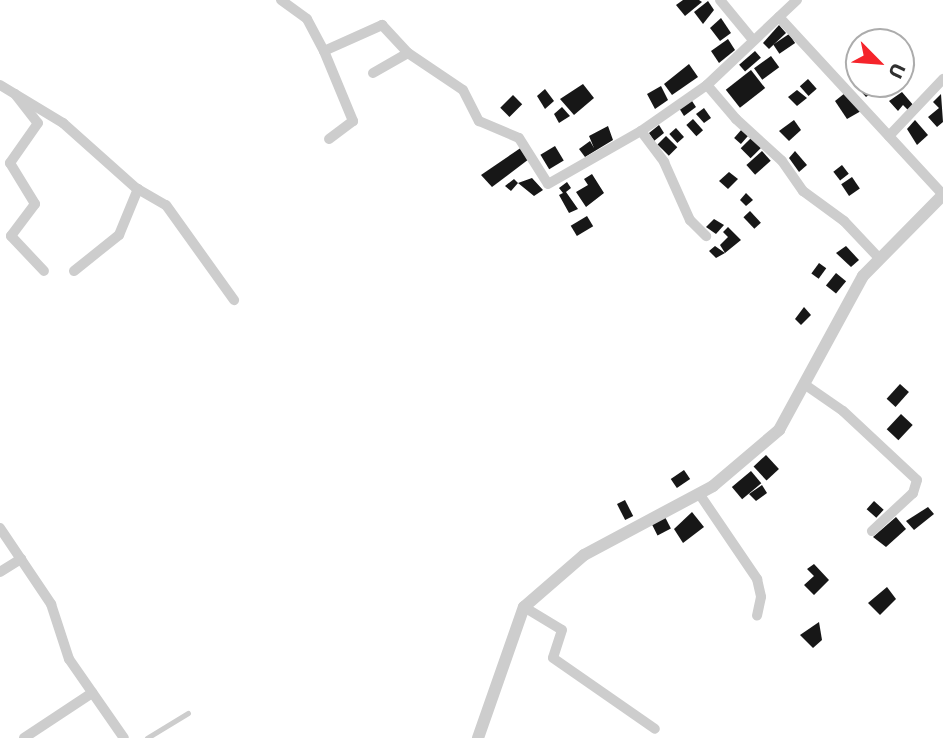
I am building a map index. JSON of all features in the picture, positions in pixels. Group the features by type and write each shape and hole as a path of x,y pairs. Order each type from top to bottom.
{"street":[{"path":"281,0 307,19 324,51 353,121 329,139"},
{"path":"720,0 753,40"},
{"path":"324,51 378,24 408,53 463,90 479,121 519,138 548,184 641,131 707,85 797,0"},
{"path":"478,738 524,607 584,555 700,495 779,430 851,297 878,257 943,195 779,18"},
{"path":"373,73 408,53"},
{"path":"889,136 943,79"},
{"path":"0,85 13,90 63,123 138,189 170,209 233,300"},
{"path":"707,85 736,119 782,161 803,191 844,221 878,257"},
{"path":"13,90 38,123 10,163 35,204 11,236 44,271"},
{"path":"641,131 664,162 690,220 706,236"},
{"path":"74,271 121,232 138,189"},
{"path":"804,384 842,411 917,480 912,493 872,531"},
{"path":"700,495 757,579 761,597 757,616"},
{"path":"0,528 51,604 69,659 124,738"},
{"path":"0,572 21,559"},
{"path":"524,607 562,629 553,658 655,729"},
{"path":"24,738 92,693"}],"lane":[{"path":"147,738 188,713"}],"building":[{"path":"683,0 702,2 685,16 676,5"},
{"path":"708,1 714,10 703,24 694,12"},
{"path":"721,18 731,33 720,41 710,28"},
{"path":"779,25 786,33 769,49 763,43"},
{"path":"789,34 795,43 779,54 773,45"},
{"path":"728,39 735,50 719,63 711,51"},
{"path":"755,51 761,58 745,72 739,65"},
{"path":"771,56 779,67 762,80 754,68"},
{"path":"689,64 698,77 672,95 664,84"},
{"path":"751,70 765,88 740,108 726,90"},
{"path":"808,79 817,89 809,96 800,86"},
{"path":"583,84 594,98 574,115 560,99"},
{"path":"661,86 668,100 655,109 647,94"},
{"path":"545,89 554,101 545,109 537,96"},
{"path":"797,90 807,98 797,106 788,97"},
{"path":"845,93 845,98 849,98 861,111 847,119 835,101"},
{"path":"941,94 943,122 937,127 928,117 939,108 933,102"},
{"path":"513,95 522,104 509,117 500,108"},
{"path":"690,98 696,107 684,116 679,108"},
{"path":"893,98 907,98 914,106 909,111 903,105 898,111 889,101"},
{"path":"562,107 570,116 559,123 554,114"},
{"path":"704,108 711,118 704,123 696,114"},
{"path":"693,119 703,130 696,136 686,125"},
{"path":"794,120 801,130 789,141 779,131"},
{"path":"915,120 928,135 917,145 907,129"},
{"path":"659,125 664,133 654,141 649,133"},
{"path":"608,126 613,140 585,157 579,149 590,141 594,148 589,136"},
{"path":"676,128 684,137 677,143 669,134"},
{"path":"742,129 749,135 741,144 734,138"},
{"path":"666,136 677,147 669,156 658,144"},
{"path":"752,137 762,147 751,158 741,148"},
{"path":"555,146 564,161 549,169 540,155"},
{"path":"522,147 529,159 492,187 481,175"},
{"path":"762,151 771,161 755,175 746,165"},
{"path":"795,151 807,165 799,172 789,158"},
{"path":"842,165 849,174 840,180 833,172"},
{"path":"729,172 738,179 728,189 719,181"},
{"path":"592,174 604,193 586,207 576,192 588,185 584,179"},
{"path":"852,177 860,189 849,196 841,184"},
{"path":"532,178 543,190 534,196 518,183"},
{"path":"514,179 518,183 511,191 505,186"},
{"path":"567,182 571,188 566,192 578,209 569,213 559,195 563,193 559,188"},
{"path":"746,193 753,200 746,206 740,200"},
{"path":"750,211 761,223 754,229 743,217"},
{"path":"587,216 593,226 577,236 571,226"},
{"path":"714,219 724,225 716,234 706,227"},
{"path":"728,227 741,240 725,253 720,245 728,237 723,232"},
{"path":"715,246 725,253 716,258 709,251"},
{"path":"846,246 859,260 851,267 836,253"},
{"path":"819,263 826,268 819,279 811,274"},
{"path":"836,273 846,281 836,294 826,285"},
{"path":"804,307 811,315 801,325 795,319"},
{"path":"900,384 909,392 896,407 887,399"},
{"path":"901,414 913,425 898,440 887,429"},
{"path":"766,455 779,469 767,480 754,467"},
{"path":"684,470 690,479 677,488 671,479"},
{"path":"751,471 761,483 742,499 732,487"},
{"path":"762,485 767,493 756,501 749,494"},
{"path":"625,500 633,516 625,520 617,504"},
{"path":"874,501 884,510 876,518 867,509"},
{"path":"928,507 934,514 914,530 906,521"},
{"path":"692,512 704,527 683,543 674,529"},
{"path":"665,517 671,529 658,535 652,524"},
{"path":"896,517 906,529 886,547 873,537"},
{"path":"814,564 829,580 814,595 804,585 814,576 807,569"},
{"path":"887,587 896,599 880,615 868,603"},
{"path":"819,622 822,640 813,648 800,635"}]}
